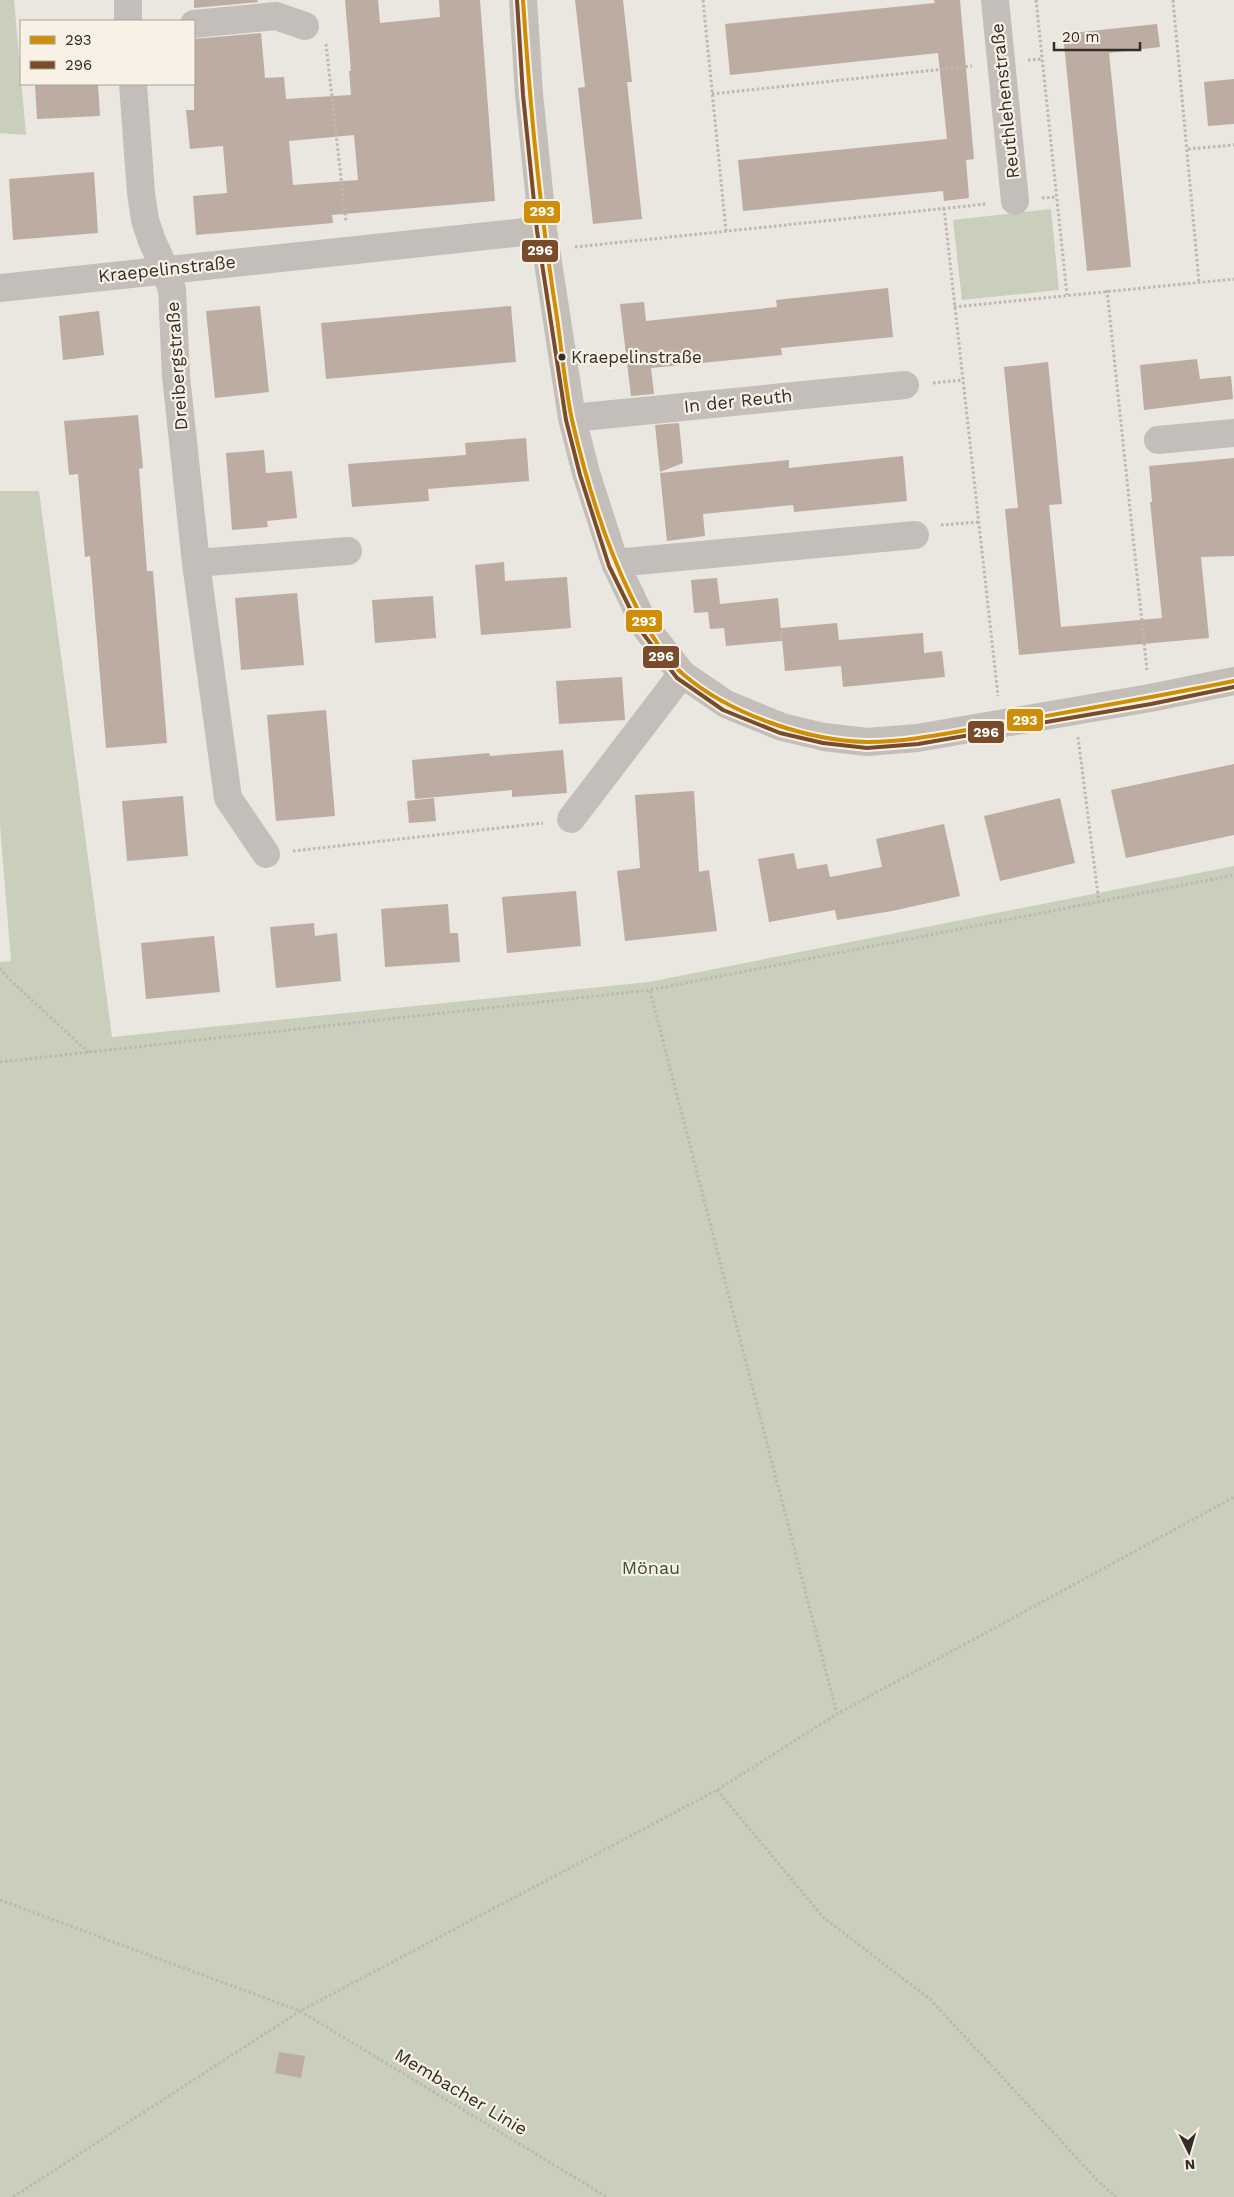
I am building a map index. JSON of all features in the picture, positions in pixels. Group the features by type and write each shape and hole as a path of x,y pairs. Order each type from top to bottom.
{"street":[{"path":"128,0 128,20"},
{"path":"523,0 529,94 544,240 572,418 586,473 616,563 646,628 682,674 726,704 782,727 824,737 867,742 917,738 1150,698 1234,681"},
{"name":"Reuthlehenstraße","path":"995,0 1015,201"},
{"path":"195,24 276,16 315,30"},
{"name":"Dreibergstraße","path":"132,85 141,193 146,220 152,241 172,290 176,376 196,563 228,798 266,854"},
{"name":"Kraepelinstraße","path":"0,288 349,250 544,240"},
{"name":"In der Reuth","path":"572,418 905,385"},
{"path":"1158,440 1234,433"},
{"path":"616,563 915,535"},
{"path":"196,563 348,551"},
{"path":"571,819 682,674"}],"path":[{"path":"703,0 726,231"},
{"path":"1036,0 1067,295"},
{"path":"1173,0 1199,282"},
{"path":"315,30 349,250"},
{"path":"712,94 1043,59"},
{"path":"1188,149 1234,145"},
{"path":"544,240 726,231 1057,197"},
{"path":"944,208 1001,724"},
{"path":"954,307 1107,290 1234,279"},
{"path":"1107,290 1150,698"},
{"path":"915,535 933,526 978,522"},
{"path":"1074,710 1100,903"},
{"path":"266,854 571,819"},
{"path":"0,1062 650,990 1100,903 1234,875"},
{"path":"0,968 6,977 89,1053"},
{"path":"650,990 837,1714"},
{"path":"13,2197 300,2012 717,1790 837,1714 1234,1497"},
{"path":"717,1790 823,1917 930,2000 1098,2181 1116,2197"},
{"name":"Membacher Linie","path":"0,1900 300,2012 607,2197"}],"green space":[{"path":"0,0 14,0 20,85 22,85 26,135 0,133"},
{"path":"1051,209 1059,290 962,300 953,220"},
{"name":"Mönau","path":"0,491 39,491 112,1037 649,982 1234,866 1234,2197 0,2197 0,962 11,961 0,825"}],"building":[{"path":"194,0 257,0 258,2 194,8"},
{"path":"345,0 378,0 380,23 440,17 439,0 480,0 495,201 332,215 333,223 196,235 193,196 227,193 223,146 190,149 186,110 194,110 195,39 261,33 265,78 284,77 286,99 351,95 349,71 351,71","holes":["354,135 358,180 293,185 289,141"]},
{"path":"575,0 623,0 632,82 627,82 642,219 593,224 578,88 585,87"},
{"path":"934,0 960,0 974,159 966,160 969,198 944,201 943,191 743,211 738,160 947,139 938,53 730,75 725,24 935,3"},
{"path":"1157,24 1160,47 1109,53 1131,267 1087,271 1063,34"},
{"path":"1234,79 1234,124 1208,126 1204,82"},
{"path":"35,85 98,85 100,116 37,119"},
{"path":"94,172 98,233 13,240 9,179"},
{"path":"888,288 893,337 781,348 782,355 651,368 654,394 631,396 620,304 644,302 646,321 777,307 776,300"},
{"path":"260,306 269,392 215,398 206,311"},
{"path":"511,306 516,362 326,379 321,323"},
{"path":"99,311 104,355 63,360 59,316"},
{"path":"1197,359 1200,379 1231,376 1233,399 1144,410 1140,365"},
{"path":"1048,362 1062,504 1049,505 1061,627 1162,618 1150,502 1152,502 1149,466 1234,458 1234,556 1201,557 1209,638 1019,655 1005,509 1018,508 1004,367"},
{"path":"138,415 143,468 139,469 147,571 153,571 167,743 106,748 90,556 85,557 78,474 69,475 64,421"},
{"path":"679,423 683,463 660,472 655,425"},
{"path":"526,438 529,481 428,489 429,501 352,507 348,464 466,455 465,443"},
{"path":"264,450 266,473 292,471 297,518 267,521 268,527 232,530 226,453"},
{"path":"903,456 907,501 794,512 793,505 703,514 705,536 667,541 660,473 789,460 789,468"},
{"path":"504,562 505,581 567,577 571,628 481,635 475,565"},
{"path":"717,578 720,604 778,598 782,641 726,646 724,628 710,629 708,612 694,613 691,580"},
{"path":"297,593 304,665 241,670 235,598"},
{"path":"433,596 436,638 375,643 372,600"},
{"path":"837,623 839,640 923,633 924,653 942,651 945,677 843,687 841,666 785,671 781,628"},
{"path":"622,677 625,720 559,724 556,681"},
{"path":"326,710 335,816 276,821 267,715"},
{"path":"563,750 567,793 512,797 512,790 415,799 412,760 489,753 490,756"},
{"path":"1234,764 1234,835 1126,858 1111,790"},
{"path":"694,791 699,872 709,870 717,931 625,941 617,871 640,868 635,795"},
{"path":"183,796 188,856 127,861 122,801"},
{"path":"434,798 436,821 409,823 407,801"},
{"path":"1060,798 1075,863 1000,881 984,816"},
{"path":"944,824 960,896 892,911 837,920 835,910 769,922 758,859 794,853 797,869 827,864 830,877 882,867 876,839"},
{"path":"576,891 581,946 507,953 502,897"},
{"path":"448,904 450,933 458,933 460,962 385,967 381,909"},
{"path":"314,923 315,936 337,933 341,981 276,988 270,927"},
{"path":"214,936 220,992 146,999 141,943"},
{"path":"279,2052 305,2056 301,2078 275,2073"}],"transit line":[{"name":"296","path":"517,0 523,95 537,231 566,420 580,475 609,566 641,631 677,678 723,710 780,733 823,743 867,748 918,744 1151,704 1234,687"},
{"name":"293","path":"523,0 532,120 541,199 565,382 572,420 597,510 621,575 647,627 668,659 684,675 724,702 770,723 820,737 868,742 885,742 934,736 1234,681"}],"place":[{"name":"Kraepelinstraße","path":"562,357"}]}
